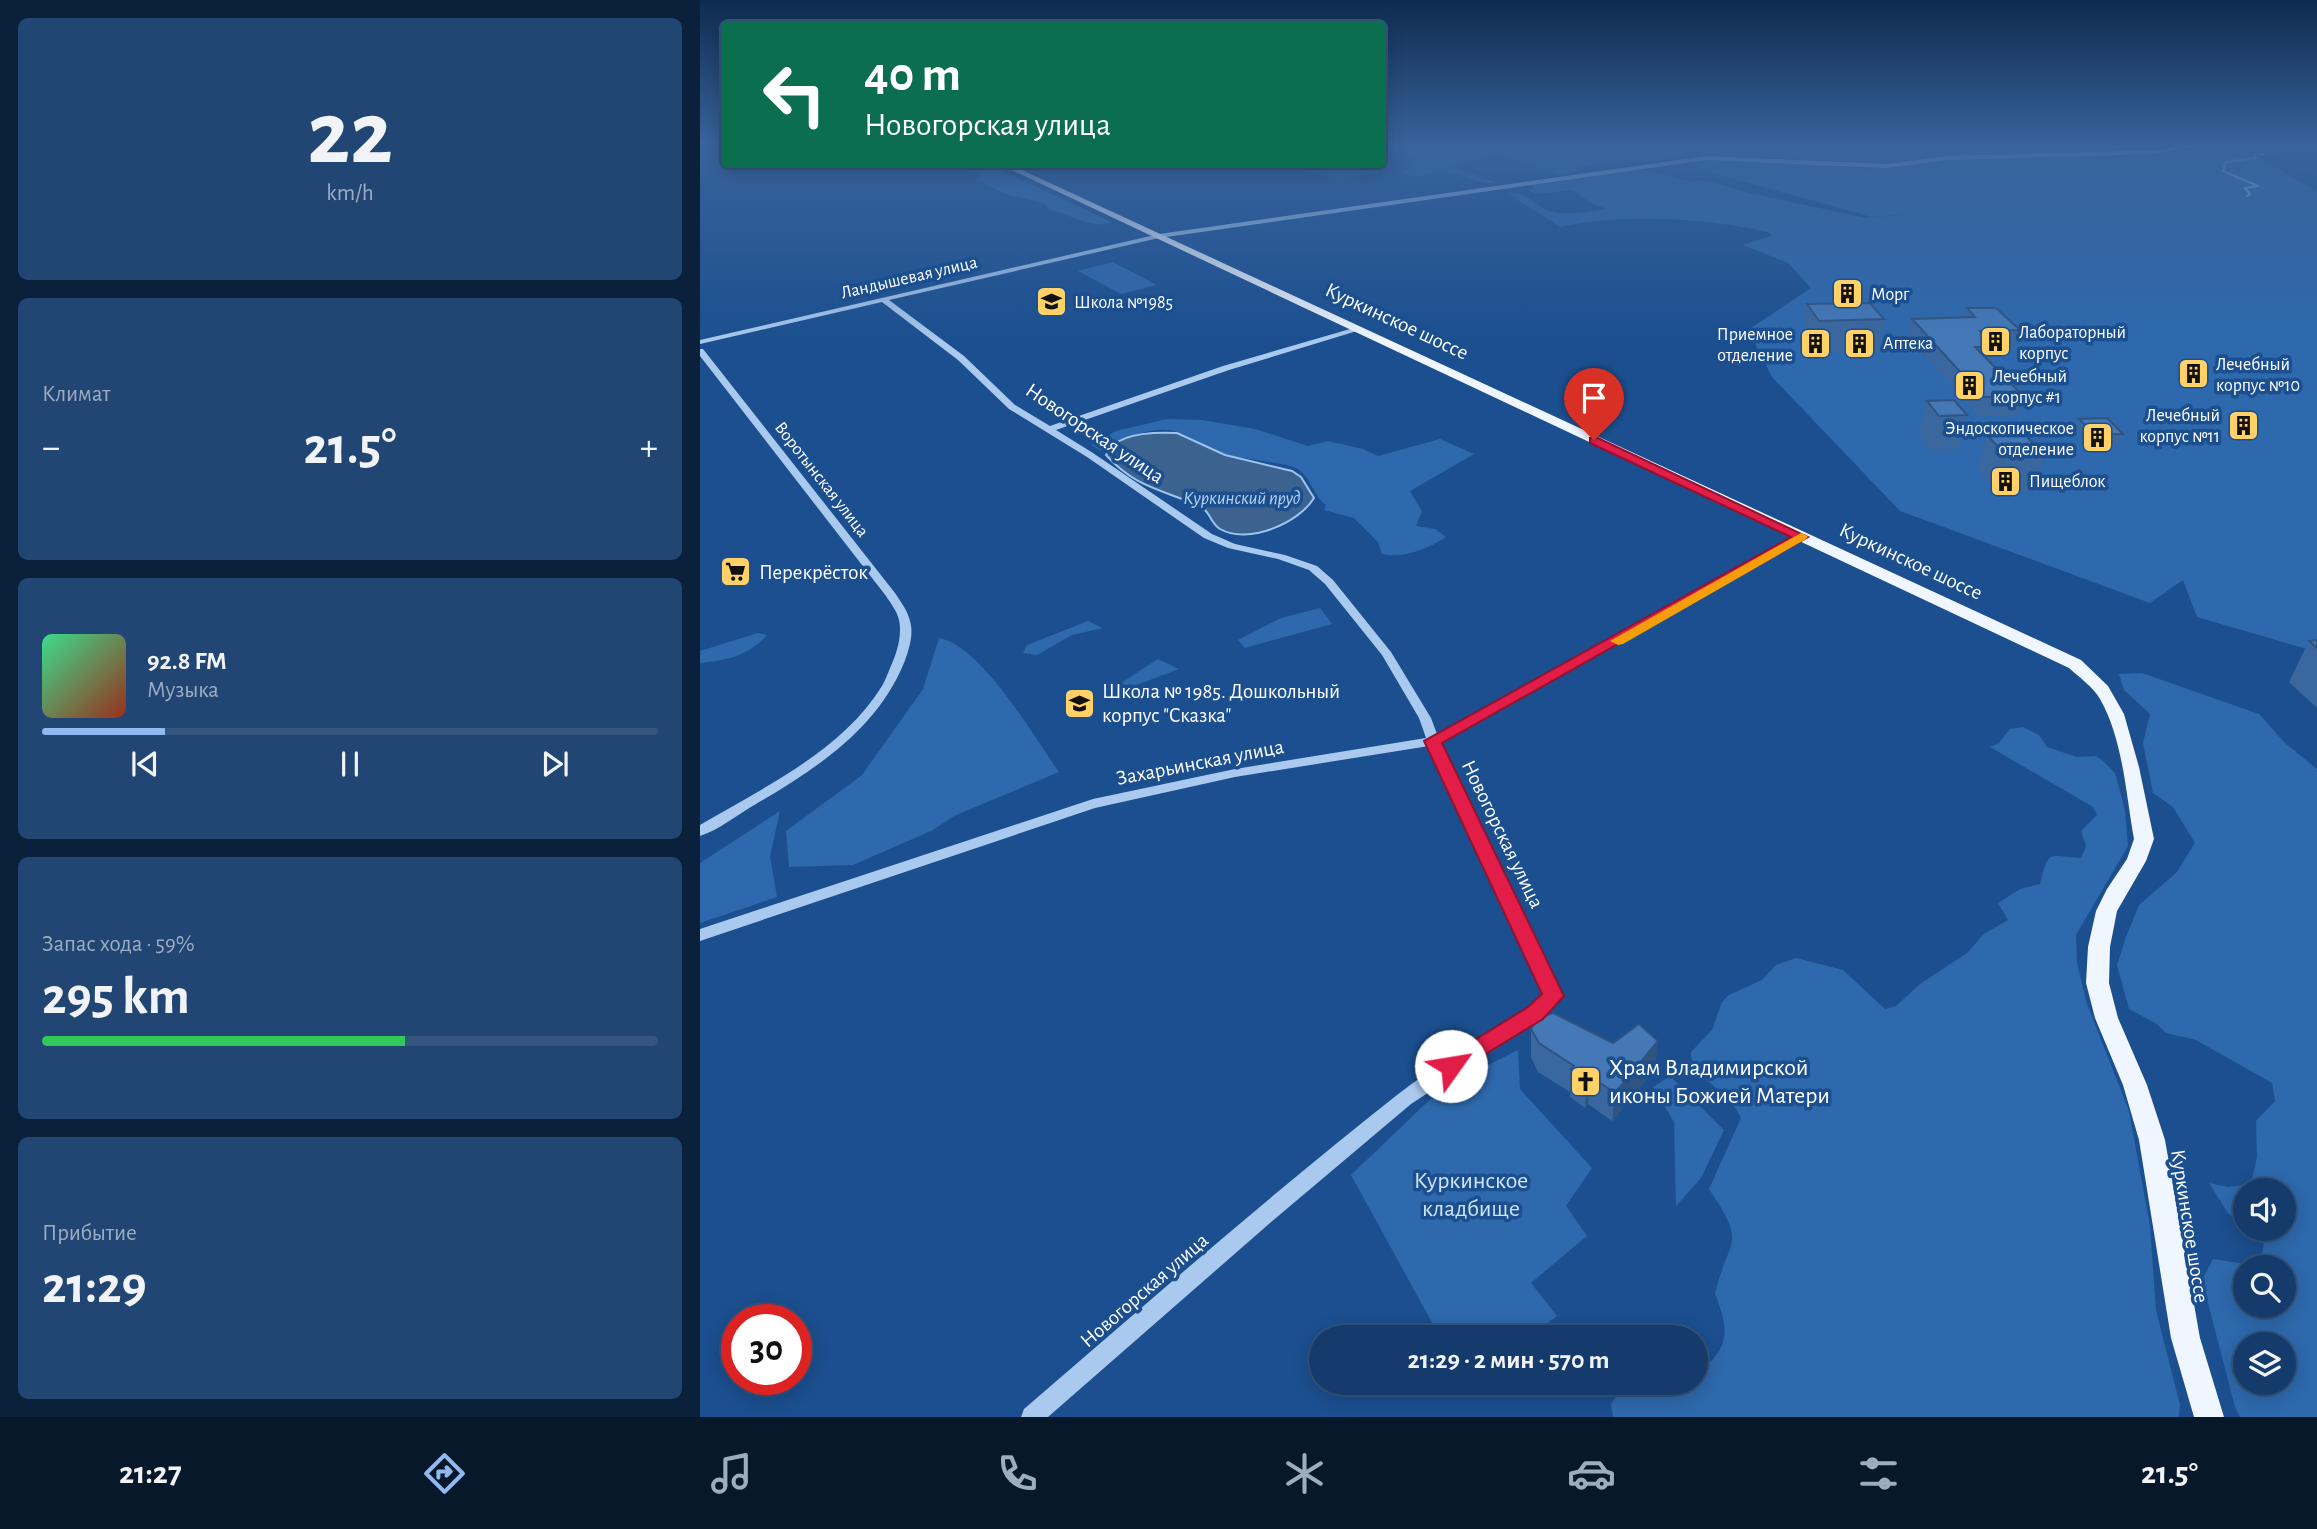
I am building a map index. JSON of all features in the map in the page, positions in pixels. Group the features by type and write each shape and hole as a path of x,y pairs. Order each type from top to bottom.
{"main road":[{"name":"Куркинское шоссе","path":"1105,211 2075,664 2108,698 2144,839 2141,857 2113,896 2100,932 2097,969 2106,1016 2140,1100 2161,1172 2179,1317 2194,1377 2209,1417"}],"street":[{"name":"Ландышевая улица","path":"700,342 1159,236 1332,211"},
{"name":"Новогорская улица","path":"883,299 961,358 1012,407 1219,542 1313,568 1329,582 1387,654 1425,718 1433,741 1554,996 1536,1013 1430,1079 1322,1166 1032,1417"},
{"path":"1048,430 1226,368 1354,329"},
{"name":"Воротынская улица","path":"700,351 891,595 904,620 906,633 896,673 882,697 860,721 811,761 700,831"},
{"name":"Захарьинская улица","path":"700,935 1093,804 1223,775 1433,741 1801,537"}],"green space":[{"path":"1055,211 1089,211 1112,222 1088,223"},
{"path":"1535,211 1834,211 1866,218 1937,211 2317,211 2317,652 2197,617 2183,580 2150,603 1900,511 1772,377 1748,330 1811,288 1788,263 1743,245 1771,236 1771,233 1721,224 1666,219 1610,220 1560,227"},
{"path":"1851,211 1937,211 1872,217"},
{"path":"1113,262 1157,285 1121,294 1078,271"},
{"path":"1167,419 1202,420 1255,429 1308,446 1328,441 1363,449 1378,456 1440,439 1474,454 1410,491 1422,511 1416,526 1435,529 1446,537 1415,552 1390,555 1382,554 1378,542 1354,518 1324,510 1326,505 1296,468 1225,454 1169,430 1138,434 1101,451 1091,445 1116,431"},
{"path":"1320,608 1332,624 1245,648 1238,640 1281,618"},
{"path":"1088,621 1103,628 1072,635 1037,655 1023,653 1027,645"},
{"path":"758,633 767,635 745,652 700,663 700,651"},
{"path":"939,638 972,657 989,675 1059,772 954,816 931,831 853,865 789,867 786,831 862,775 923,689"},
{"path":"1158,659 1179,669 1126,689 1121,683"},
{"path":"2142,673 2259,714 2285,743 2317,769 2317,1417 2240,1417 2235,1407 2202,1280 2213,1259 2233,1262 2233,1318 2296,1318 2296,1255 2262,1255 2264,1244 2260,1241 2296,1241 2296,1178 2252,1178 2257,1157 2256,1121 2275,1101 2272,1083 2196,1040 2166,1033 2157,1024 2129,1009 2117,965 2139,905 2176,873 2195,843 2173,807 2153,793 2143,743 2150,714 2124,690 2119,674"},
{"path":"2023,727 2039,735 2047,747 2077,757 2096,756 2115,773 2125,810 2128,846 2076,935 2077,963 2087,1004 2129,1111 2150,1226 2156,1310 2180,1405 2179,1417 1613,1417 1611,1404 1617,1395 1708,1395 1708,1364 1716,1356 1724,1340 1724,1323 1715,1294 1730,1250 1732,1232 1709,1189 1741,1118 1729,1100 1697,1069 1691,1052 1712,1030 1722,1002 1729,995 1762,980 1776,965 1796,958 1843,970 1885,1009 1896,1006 1920,984 1967,953 1984,934 2008,920 1998,903 2020,889 2040,884 2045,865 2051,857 2081,858 2086,846 2081,831 2097,815 2093,807 1990,747 1999,743 2010,729"},
{"path":"780,811 770,856 777,897 700,923 700,863"},
{"name":"Куркинское кладбище","path":"1518,1050 1520,1089 1592,1168 1566,1206 1587,1236 1531,1283 1557,1316 1545,1325 1433,1325 1351,1175 1442,1088"},
{"path":"1670,1076 1724,1130 1701,1178 1676,1206 1674,1122 1653,1087"},
{"path":"2209,1183 2233,1186 2233,1217"}],"water":[{"name":"Куркинский пруд","path":"1148,433 1177,433 1225,455 1292,471 1301,477 1314,498 1297,516 1272,529 1258,533 1231,533 1220,529 1203,508 1139,481 1106,455 1111,447 1127,438"}],"building":[{"path":"1870,303 1884,319 1819,321 1807,304"},
{"path":"1967,308 1996,308 2020,330 1980,331 1996,347 1975,347 2023,396 1983,397 1912,319 1975,317"},
{"path":"1954,400 1967,415 1939,416 1927,401"},
{"path":"2107,418 2123,434 2094,434 2079,419"},
{"path":"2023,433 2044,454 2007,456 1987,435"},
{"path":"2317,640 2317,648 2309,641"},
{"path":"1553,1013 1613,1043 1639,1024 1658,1041 1615,1093 1590,1076 1587,1080 1571,1069 1574,1066 1539,1043 1531,1029 1536,1019"}],"slow traffic":[{"path":"1618,641 1801,536"}],"place":[{"name":"Морг","path":"1848,294"},
{"name":"Школа №1985","path":"1051,302"},
{"name":"Лабораторный корпус","path":"1996,342"},
{"name":"Аптека","path":"1860,343"},
{"name":"Приемное отделение","path":"1816,344"},
{"name":"Лечебный корпус №10","path":"2193,374"},
{"name":"Лечебный корпус #1","path":"1970,386"},
{"name":"Лечебный корпус №11","path":"2243,425"},
{"name":"Эндоскопическое отделение","path":"2097,438"},
{"name":"Пищеблок","path":"2006,481"},
{"name":"Перекрёсток","path":"736,572"},
{"name":"Школа № 1985. Дошкольный корпус \"Сказка\"","path":"1079,703"},
{"name":"Храм Владимирской иконы Божией Матери","path":"1586,1081"}],"route":[{"path":"1451,1066 1536,1013 1554,996 1433,741 1607,647 1801,537 1594,440"}]}
